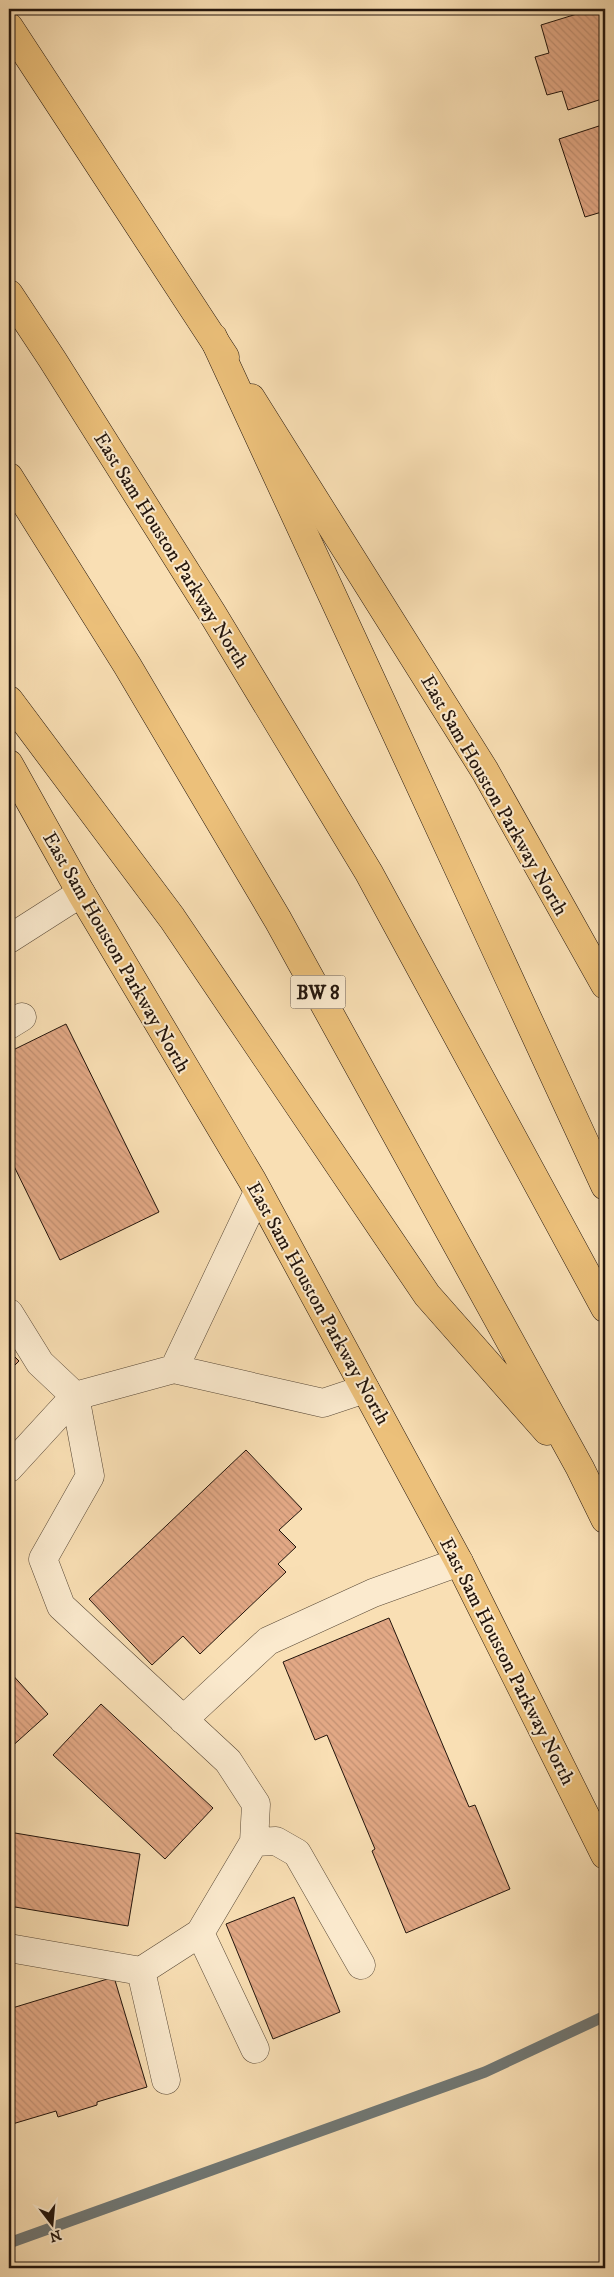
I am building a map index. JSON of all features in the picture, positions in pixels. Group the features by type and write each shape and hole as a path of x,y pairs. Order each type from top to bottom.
{"main road":[{"name":"East Sam Houston Parkway North","path":"9,27 213,337 485,771 605,985"},
{"name":"East Sam Houston Parkway North","path":"9,294 206,604 369,873 605,1308"},
{"path":"213,337 605,1186"},
{"name":"BW 8","path":"9,477 127,665 278,920 580,1468 605,1519"},
{"path":"9,700 172,918 427,1295 580,1468"},
{"name":"East Sam Houston Parkway North","path":"9,764 81,893 258,1192 459,1562 605,1855"}],"lane":[{"path":"9,939 81,893"},
{"path":"174,1369 258,1192"},
{"path":"9,1313 40,1363 75,1396 90,1476 43,1559 61,1606 228,1761 256,1804 254,1842 200,1933 141,1971 9,1948"},
{"path":"9,1468 75,1396 174,1369 323,1403 365,1389"},
{"path":"183,1720 268,1641 373,1593 459,1562"},
{"path":"254,1842 276,1841 297,1853 361,1965"},
{"path":"200,1933 255,2049"},
{"path":"141,1971 166,2080"}],"building":[{"path":"593,9 605,9 605,98 568,110 562,91 547,95 535,57 549,53 541,25"},
{"path":"605,124 605,211 585,217 559,139"},
{"path":"66,1024 159,1212 60,1260 9,1156 9,1052"},
{"path":"9,1351 19,1361 9,1371"},
{"path":"246,1450 302,1509 279,1530 296,1547 278,1564 286,1572 200,1654 183,1636 152,1665 89,1599"},
{"path":"389,1618 469,1807 475,1805 510,1889 406,1933 372,1851 375,1849 327,1735 315,1740 283,1662"},
{"path":"9,1671 48,1714 9,1749"},
{"path":"101,1704 213,1808 165,1859 53,1755"},
{"path":"9,1832 140,1854 128,1926 9,1906"},
{"path":"294,1897 340,2012 273,2039 226,1924"},
{"path":"114,1977 147,2087 97,2102 97,2105 58,2117 56,2111 9,2125 9,2009"}],"waterway":[{"path":"9,2243 485,2072 605,2016"}]}
